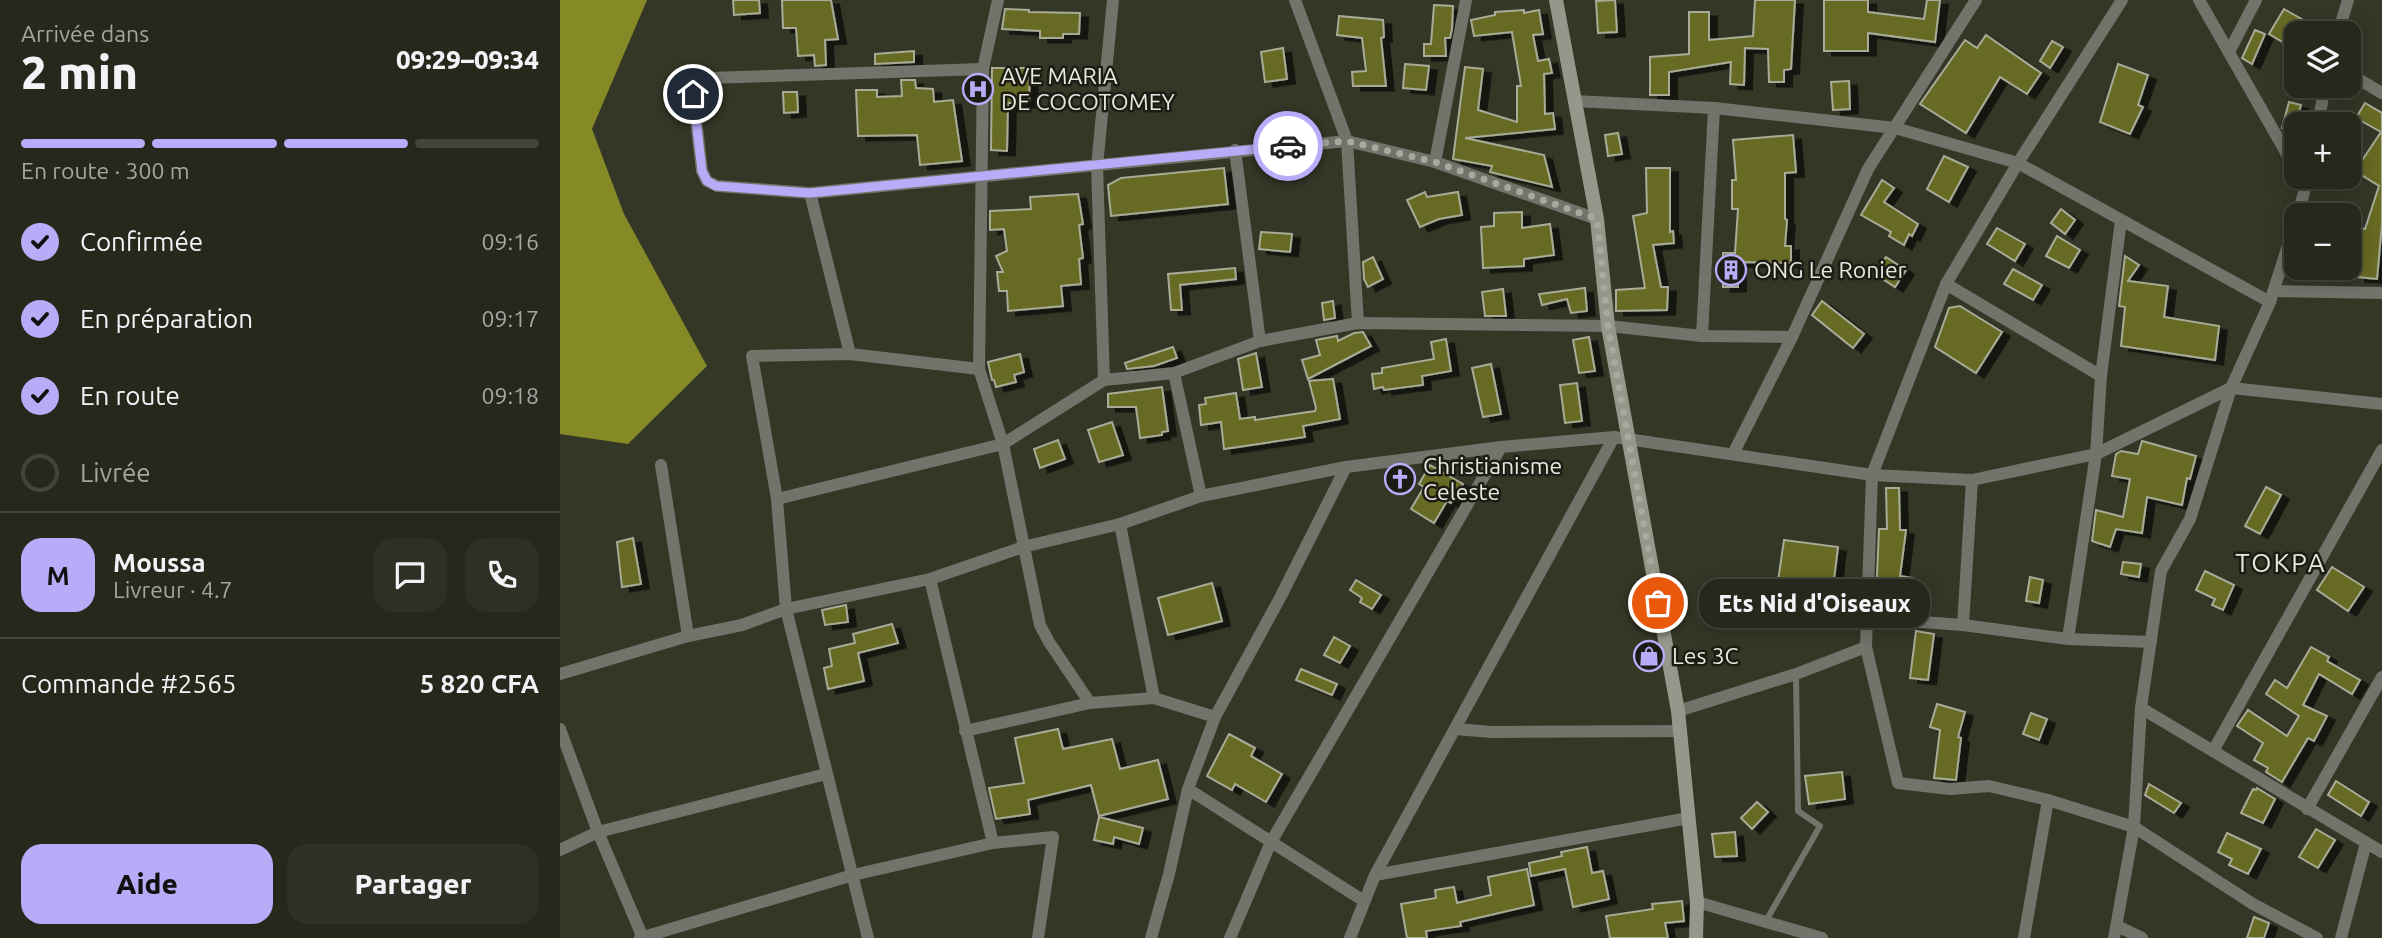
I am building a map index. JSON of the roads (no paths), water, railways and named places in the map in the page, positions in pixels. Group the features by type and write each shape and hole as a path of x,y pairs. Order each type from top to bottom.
{"main road":[{"path":"1556,0 1597,219 1608,326 1678,710 1697,902 1696,938"}],"street":[{"path":"998,0 984,69 979,369 1003,444 1040,625 1090,703"},
{"path":"1104,380 1097,166 1113,0"},
{"path":"1295,0 1347,141 1359,323"},
{"path":"1435,162 1466,0"},
{"path":"1733,454 1792,337 1868,169 1976,0"},
{"path":"2122,0 2018,163 1946,284 1872,475 1866,647 1898,783 1950,789 1989,786 2048,800 2134,827 2253,904 2317,938"},
{"path":"2199,0 2284,149"},
{"path":"2229,52 2256,0"},
{"path":"2341,21 2347,0"},
{"path":"984,69 707,78 697,84 693,94 702,171 707,181 716,186 810,193 1347,141 1435,162 1597,219"},
{"path":"2361,81 2382,93"},
{"path":"1574,101 1714,108 1895,128 2018,163 2121,220 2271,297 2382,293"},
{"path":"1702,336 1714,108"},
{"path":"1235,150 1260,341"},
{"path":"810,193 850,354"},
{"path":"2068,639 2096,454 2101,376 2121,220"},
{"path":"2142,938 2115,932 2134,827 2141,708 2161,571 2189,519 2231,388 2271,297 2284,258"},
{"path":"1946,284 2101,376"},
{"path":"777,499 1003,444 1104,380 1174,373 1260,341 1359,323 1608,326 1702,336 1792,337"},
{"path":"867,938 786,609 777,499 752,356 850,354 979,369"},
{"path":"1174,373 1201,496"},
{"path":"560,674 688,636 742,625 786,609 930,579 1023,547 1120,524 1201,496 1346,467 1500,447 1614,438 1872,475 1972,480 2096,454 2231,388 2382,404"},
{"path":"1350,938 1375,875 1614,438"},
{"path":"1230,938 1271,842 1500,447"},
{"path":"2213,751 2382,450"},
{"path":"661,466 688,636"},
{"path":"1151,938 1188,789 1215,717 1281,596 1346,467"},
{"path":"1963,625 1972,480"},
{"path":"1120,524 1154,698"},
{"path":"930,579 993,843"},
{"path":"1867,618 1963,625 2068,639 2151,642"},
{"path":"1678,710 1796,674 1866,647"},
{"path":"2307,809 2382,677"},
{"path":"965,731 1090,703 1154,698 1215,717"},
{"path":"2141,708 2382,852"},
{"path":"1455,729 1492,732 1681,731"},
{"path":"561,738 642,938 853,875 993,843 1053,837 1038,938"},
{"path":"560,850 598,832 826,774"},
{"path":"1188,789 1364,901"},
{"path":"2024,938 2048,800"},
{"path":"1375,875 1689,818"},
{"path":"2341,938 2366,843"},
{"path":"1697,902 1822,938"}],"lane":[{"path":"1766,921 1820,826 1798,811 1796,674"}],"place":[{"name":"AVE MARIA DE COCOTOMEY","path":"978,89"},
{"name":"ONG Le Ronier","path":"1731,270"},
{"name":"Christianisme Celeste","path":"1400,479"},
{"name":"Ets Nid d'Oiseaux","path":"1658,603"},
{"name":"Les 3C","path":"1649,656"}],"district":[{"name":"TOKPA","path":"2281,563"}]}
